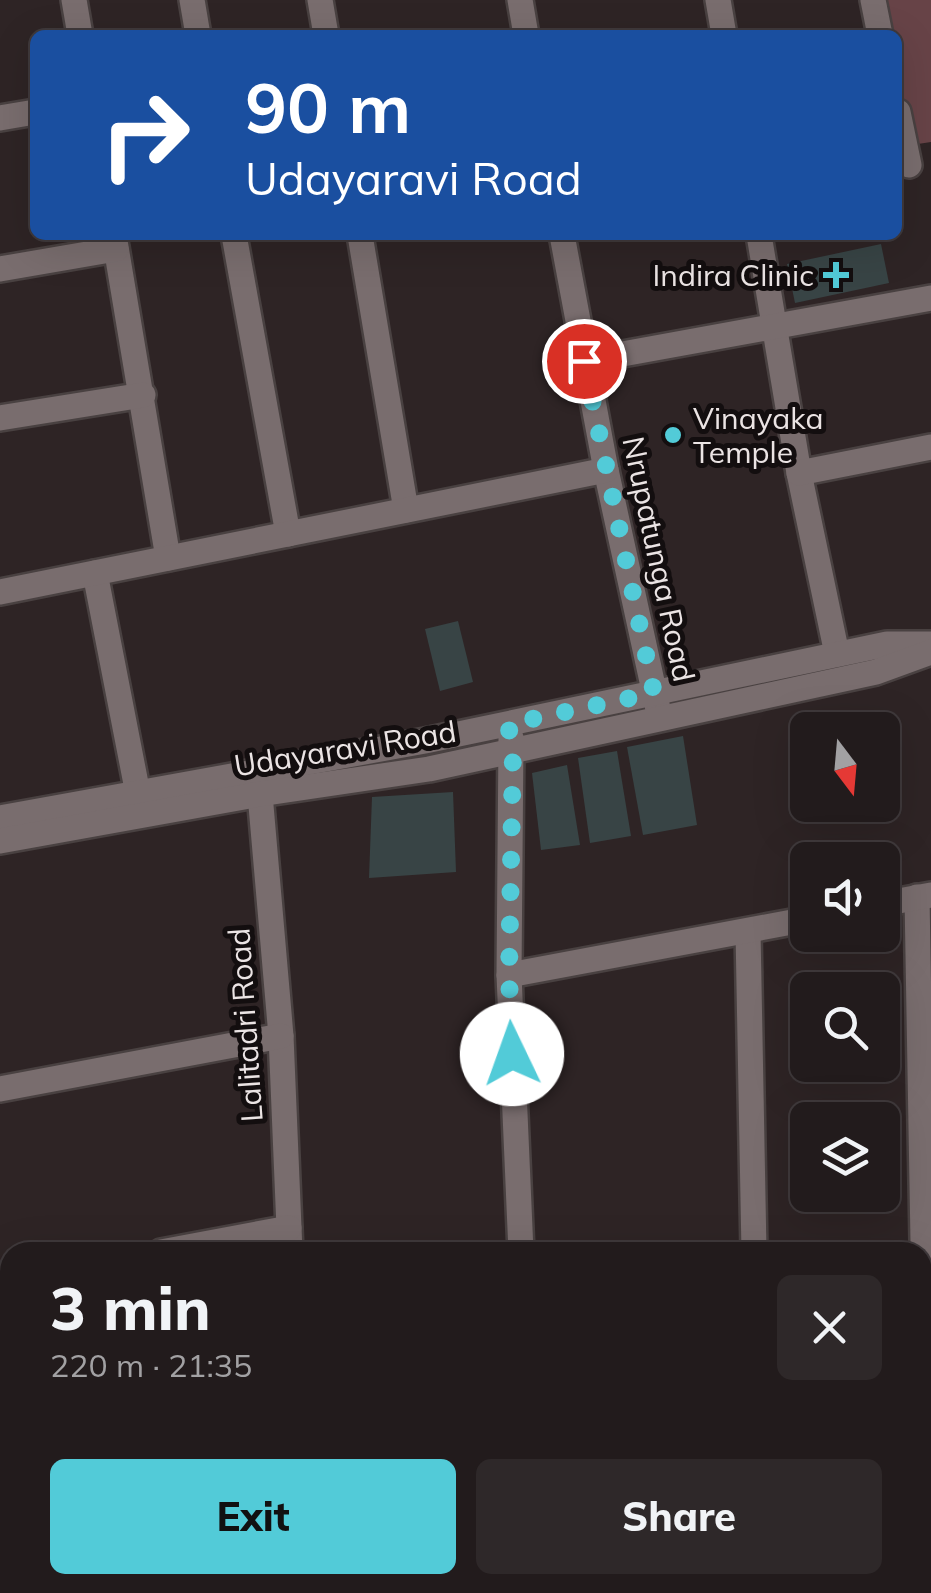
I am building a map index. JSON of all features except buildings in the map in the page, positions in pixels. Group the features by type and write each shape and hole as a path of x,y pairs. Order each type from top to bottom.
{"street":[{"path":"74,0 79,30"},
{"path":"192,0 197,30"},
{"path":"320,0 325,30"},
{"path":"520,0 525,30"},
{"path":"718,0 723,30"},
{"path":"872,0 879,30"},
{"path":"0,118 30,113"},
{"path":"902,126 913,164"},
{"path":"235,240 288,534"},
{"path":"361,240 406,510"},
{"name":"Nrupatunga Road","path":"563,240 606,470 660,719"},
{"path":"760,240 800,473 837,654"},
{"path":"0,269 115,242 168,558"},
{"path":"584,361 931,298"},
{"path":"0,418 142,395"},
{"path":"800,473 931,447"},
{"path":"0,592 606,470"},
{"path":"95,573 138,794"},
{"name":"Udayaravi Road","path":"0,818 508,724 888,644 931,644"},
{"name":"Udayaravi Road","path":"0,841 260,794 429,769 876,672 931,652"},
{"path":"508,724 513,751 509,975 521,1242"},
{"name":"Lalitadri Road","path":"260,794 280,1036 290,1240"},
{"path":"924,896 926,1242"},
{"path":"509,975 790,923"},
{"path":"748,931 754,1242"},
{"path":"0,1089 280,1036"}],"shaded area":[{"path":"862,0 931,0 931,142 902,146 902,30 867,30"}],"place":[{"name":"Indira Clinic","path":"836,275"},
{"name":"Vinayaka Temple","path":"673,435"}],"route":[{"path":"512,1054 509,975 513,751 508,724 654,693 584,361"}]}
